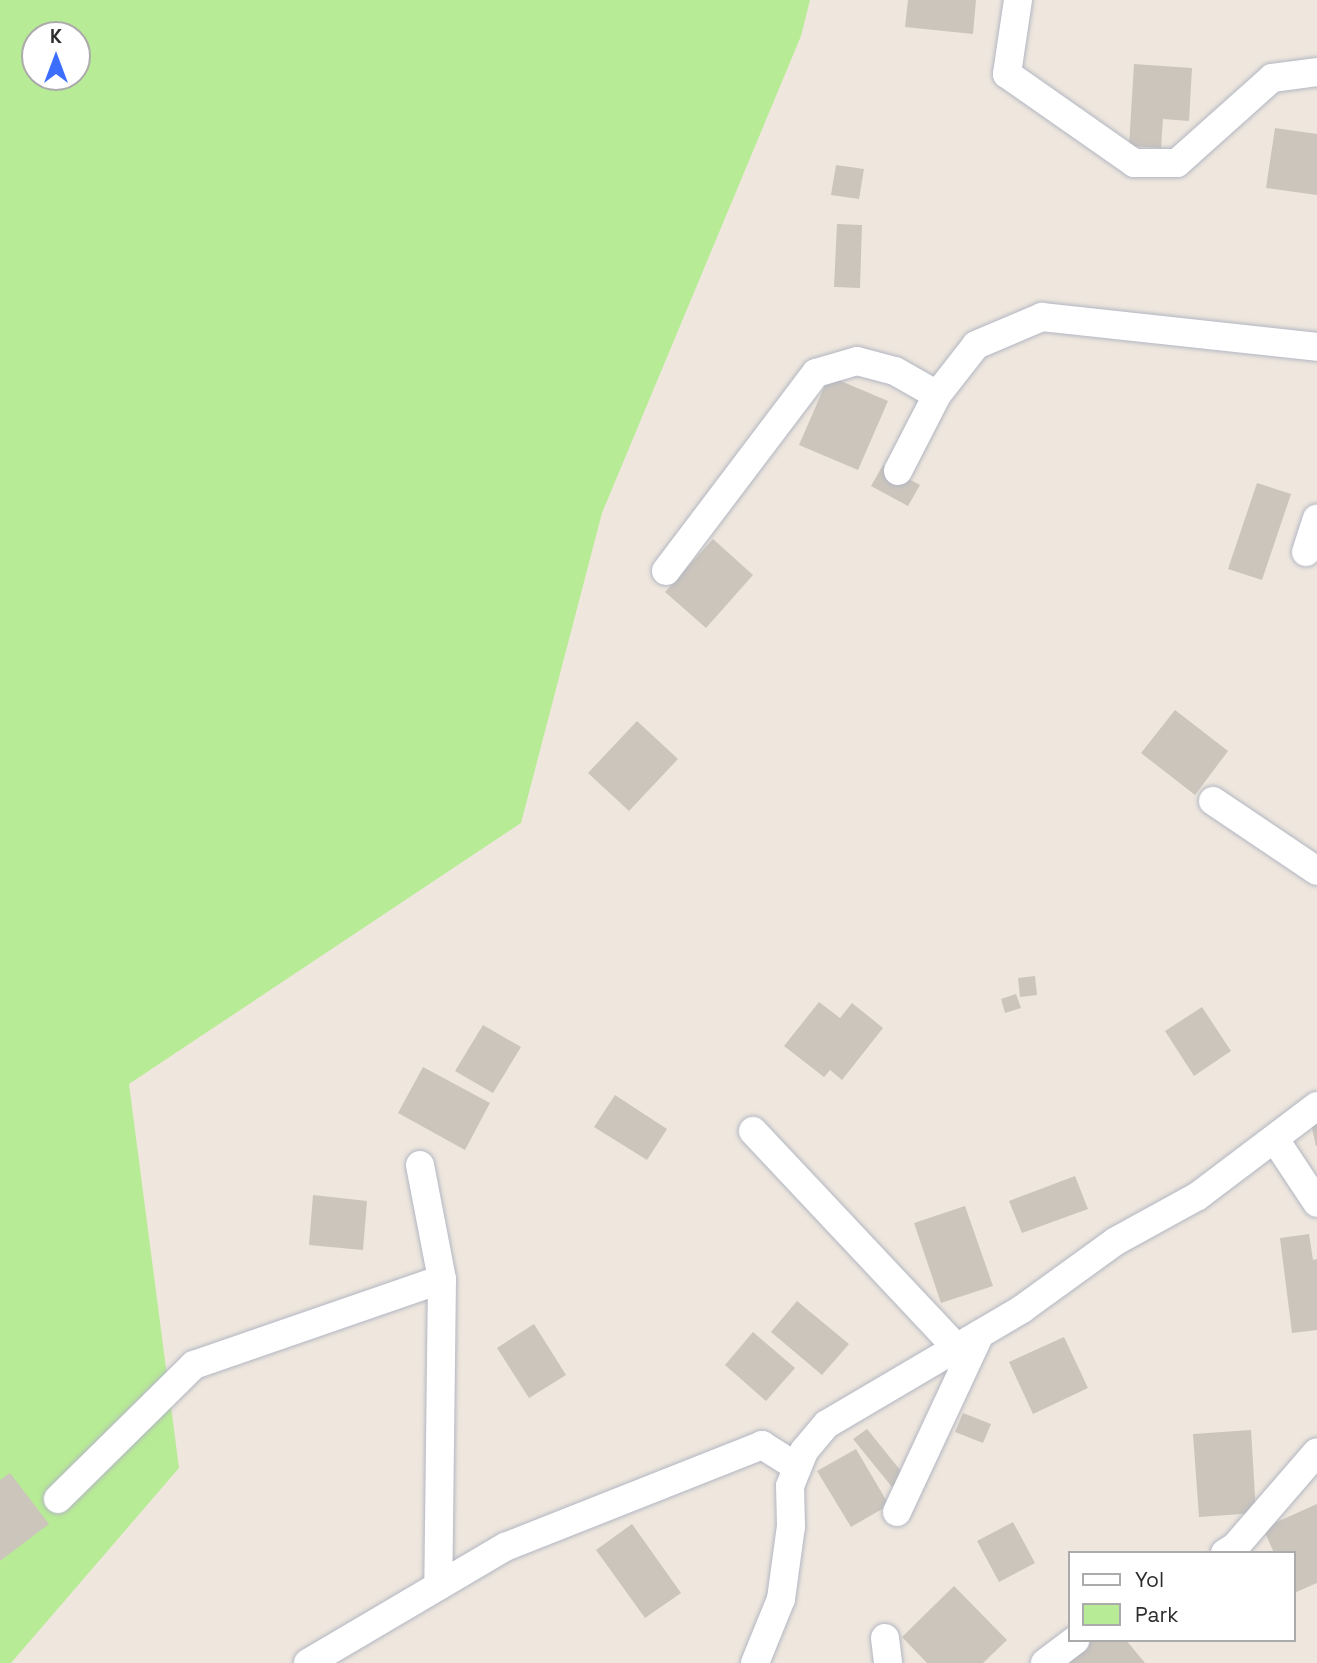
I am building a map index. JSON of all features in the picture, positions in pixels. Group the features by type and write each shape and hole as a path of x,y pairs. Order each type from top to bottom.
{"street":[{"path":"1018,0 1007,74 1134,163 1177,163 1272,78 1317,72"},
{"path":"898,471 937,395 976,345 1042,317 1317,347"},
{"path":"666,571 816,373 857,361 895,371 937,395"},
{"path":"1306,552 1317,519"},
{"path":"1213,801 1317,871"},
{"path":"755,1663 781,1599 790,1526 790,1486 804,1451 827,1424 968,1341 1115,1241 1198,1196 1276,1141 1317,1107"},
{"path":"753,1131 968,1341"},
{"path":"1276,1141 1317,1203"},
{"path":"420,1165 442,1279 438,1586"},
{"path":"58,1499 194,1365 442,1279"},
{"path":"897,1513 968,1341"},
{"path":"308,1663 505,1547 762,1445 797,1467"},
{"path":"1228,1551 1235,1547 1317,1452"},
{"path":"1045,1663 1072,1642"}],"green space":[{"path":"0,0 810,0 801,36 602,513 521,823 129,1084 179,1468 11,1663 0,1663"}],"building":[{"path":"908,0 976,0 973,34 905,27"},
{"path":"1134,64 1192,68 1189,121 1163,119 1161,148 1129,146"},
{"path":"1275,128 1317,134 1317,195 1266,188"},
{"path":"836,165 864,169 859,199 831,195"},
{"path":"837,224 862,225 860,288 834,287"},
{"path":"829,376 888,401 858,470 799,445"},
{"path":"883,465 920,485 908,506 871,486"},
{"path":"1257,483 1291,494 1262,580 1228,569"},
{"path":"713,539 753,575 706,628 665,592"},
{"path":"1175,710 1228,751 1195,795 1141,753"},
{"path":"637,721 678,759 629,811 588,773"},
{"path":"1035,976 1037,995 1020,997 1018,978"},
{"path":"1016,994 1021,1008 1005,1013 1001,999"},
{"path":"819,1002 840,1018 852,1003 883,1028 842,1080 830,1070 824,1077 784,1046"},
{"path":"1202,1007 1231,1051 1194,1076 1165,1031"},
{"path":"483,1025 521,1047 493,1093 455,1071"},
{"path":"423,1067 490,1103 465,1150 398,1113"},
{"path":"615,1095 667,1129 647,1160 594,1127"},
{"path":"1317,1117 1317,1146 1316,1146 1310,1119"},
{"path":"1075,1176 1088,1209 1022,1233 1009,1201"},
{"path":"313,1195 367,1201 363,1250 309,1245"},
{"path":"965,1206 993,1286 941,1303 914,1223"},
{"path":"1309,1234 1313,1260 1317,1259 1317,1330 1292,1333 1280,1238"},
{"path":"797,1301 849,1344 822,1375 771,1332"},
{"path":"534,1324 566,1375 529,1398 497,1348"},
{"path":"753,1332 795,1368 766,1401 725,1365"},
{"path":"1064,1337 1088,1388 1033,1414 1009,1362"},
{"path":"963,1413 991,1424 983,1443 955,1432"},
{"path":"867,1429 905,1476 892,1487 853,1439"},
{"path":"1251,1430 1256,1513 1199,1517 1193,1434"},
{"path":"856,1449 889,1505 851,1527 817,1471"},
{"path":"10,1473 49,1524 0,1561 0,1480"},
{"path":"1317,1504 1317,1583 1296,1592 1296,1551 1273,1551 1263,1528"},
{"path":"1013,1522 1035,1563 999,1582 977,1541"},
{"path":"632,1524 681,1593 645,1618 596,1550"},
{"path":"954,1586 1007,1640 983,1663 927,1663 902,1637"},
{"path":"1086,1642 1128,1642 1145,1663 1062,1663"}]}
